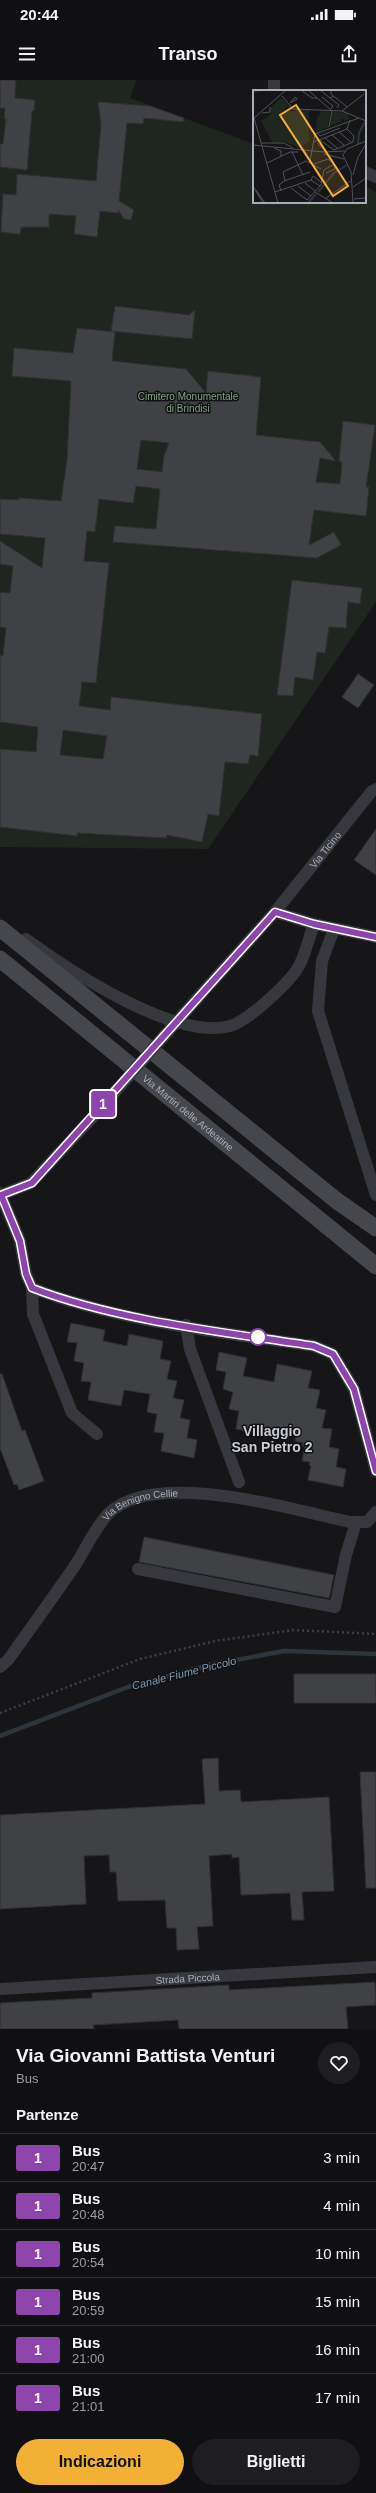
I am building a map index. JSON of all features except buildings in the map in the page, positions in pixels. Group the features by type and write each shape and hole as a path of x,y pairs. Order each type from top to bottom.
{"street":[{"path":"366,172 376,177"},
{"name":"Via Ticino","path":"1,1194 32,1183 275,912 372,791 376,789"},
{"path":"275,912 334,929 376,937"},
{"path":"0,920 56,961 145,1011 207,1029 232,1026 269,1002 300,966 314,924"},
{"path":"0,928 337,1201 376,1228"},
{"path":"334,929 322,961 318,1011 376,1195"},
{"name":"Via Martiri delle Ardeatine","path":"0,959 376,1266"},
{"path":"1,1194 20,1241 26,1274 32,1288 33,1314 72,1413 97,1434"},
{"path":"32,1288 63,1299 141,1317 314,1346 333,1354 354,1389 376,1471"},
{"path":"186,1325 190,1349 239,1482"},
{"name":"Via Benigno Cellie","path":"0,1667 8,1660 50,1602 109,1514 123,1503 156,1494 206,1492 356,1522 367,1522 374,1515"},
{"path":"138,1569 335,1607 346,1555 356,1522"},
{"name":"Strada Piccola","path":"0,1989 376,1967"}],"path":[{"path":"0,1713 140,1659 216,1641 294,1630 376,1634"}],"green space":[{"name":"Cimitero Monumentale di Brindisi","path":"0,80 137,80 130,98 253,144 253,203 366,203 366,187 376,192 376,602 208,849 0,847"}],"waterway":[{"name":"Canale Fiume Piccolo","path":"0,1736 128,1687 209,1665 284,1651 376,1654"}],"bus line":[{"name":"1","path":"376,937 334,929 275,912 32,1183 1,1195 20,1241 26,1274 32,1288 55,1297 141,1317 241,1335 314,1346 333,1354 354,1389 376,1471"}],"district":[{"name":"Villaggio San Pietro 2","path":"272,1440"}]}
